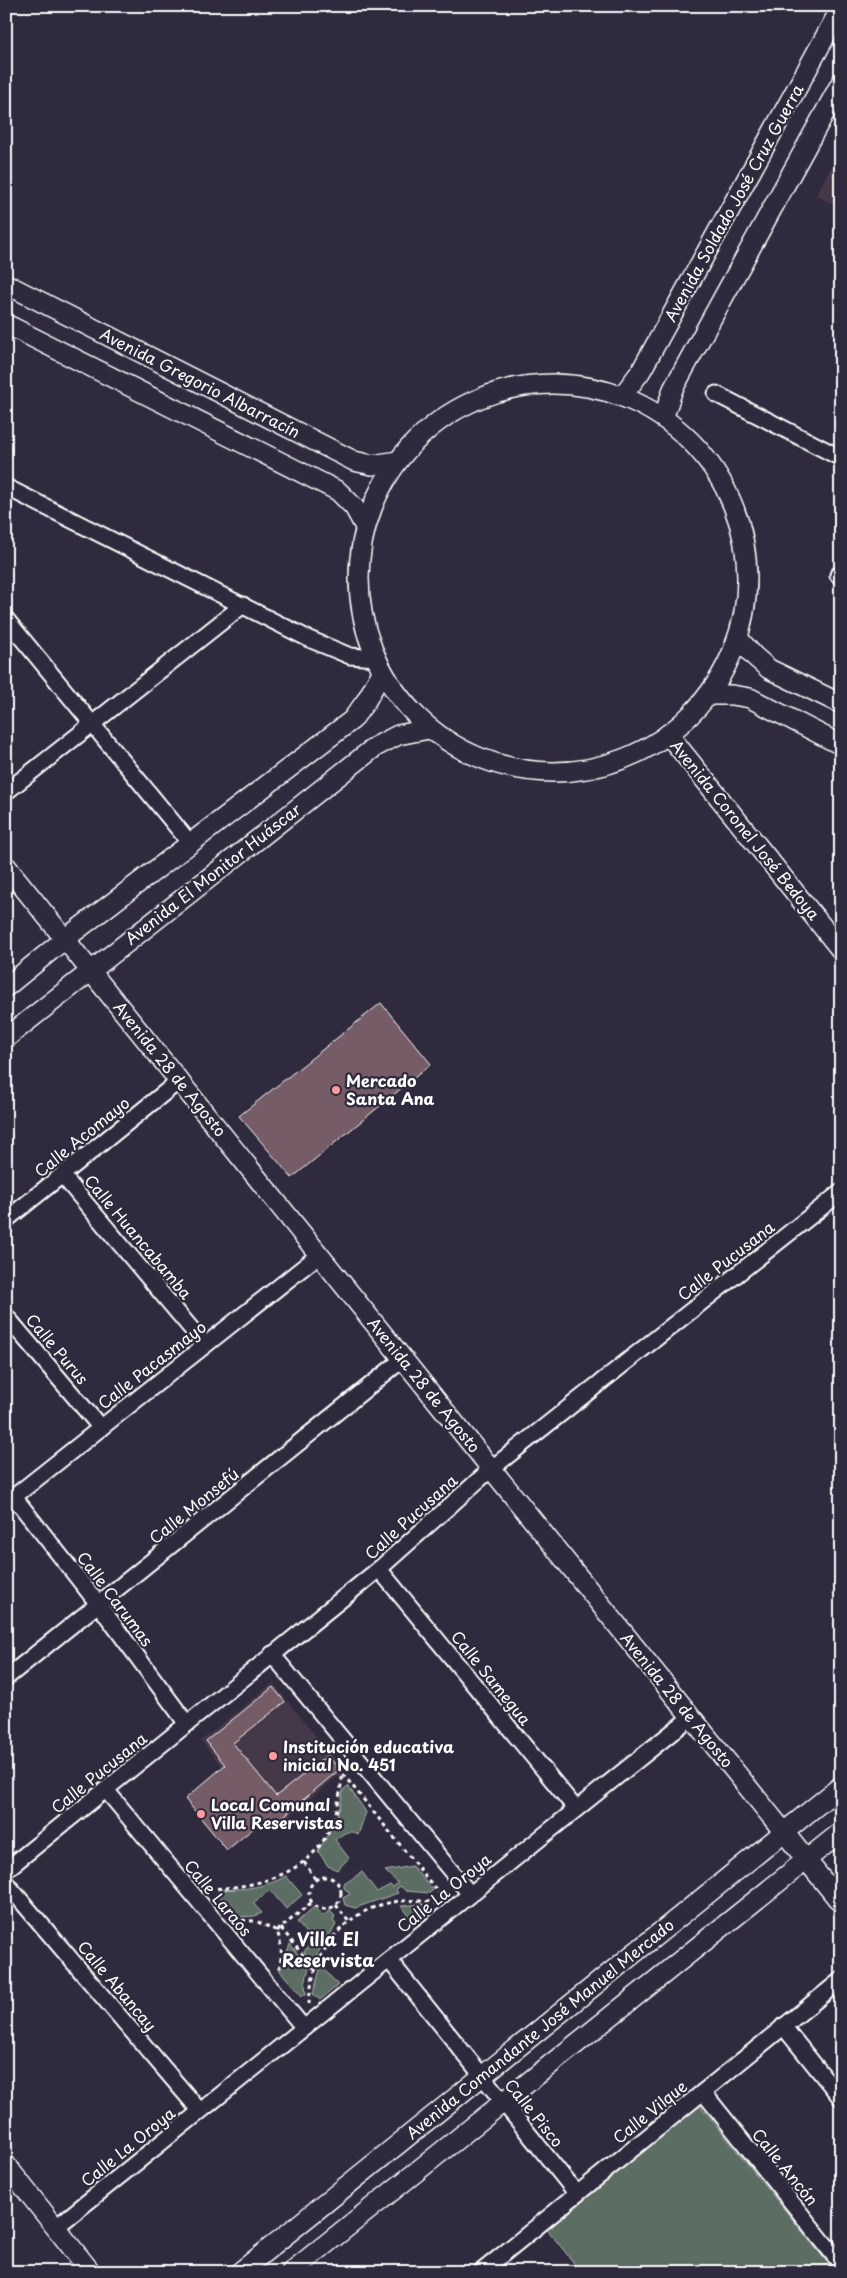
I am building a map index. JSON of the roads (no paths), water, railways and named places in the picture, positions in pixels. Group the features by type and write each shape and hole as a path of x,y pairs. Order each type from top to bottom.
{"street":[{"name":"Avenida Soldado José Cruz Guerra","path":"623,396 641,371 841,8"},
{"path":"664,416 673,389 841,83"},
{"name":"Avenida Gregorio Albarracín","path":"6,284 354,461 372,465 398,461"},
{"path":"6,324 338,491 354,507 366,527"},
{"path":"558,383 595,387 623,396 664,416 698,447 722,480 738,517 746,557 746,598 738,638 724,670 708,695 681,724 650,747 614,763 575,772 536,772 498,766 462,751 429,729 403,703 379,665 367,638 360,601 359,564 366,527 378,492 398,461 423,434 453,412 486,396 521,386 558,383"},
{"path":"716,394 841,458"},
{"path":"6,487 309,639 350,656 379,665"},
{"path":"6,792 243,605"},
{"path":"6,619 190,844"},
{"path":"738,638 754,656 769,668 841,704"},
{"path":"6,987 64,939 352,720 366,701 379,665"},
{"path":"708,695 732,695 750,698 841,745"},
{"name":"Avenida El Monitor Huáscar","path":"6,1038 376,746 398,735 429,729"},
{"name":"Avenida Coronel José Bedoya","path":"668,734 841,950"},
{"name":"Avenida 28 de Agosto","path":"6,866 841,1903"},
{"name":"Calle Acomayo","path":"6,1220 179,1081"},
{"name":"Calle Huancabamba","path":"62,1175 205,1345"},
{"name":"Calle Pucusana","path":"6,1870 379,1569 491,1469 841,1192"},
{"name":"Calle Pacasmayo","path":"10,1500 319,1255"},
{"name":"Calle Purus","path":"6,1316 101,1428"},
{"name":"Calle Monsefú","path":"6,1678 403,1359"},
{"name":"Calle Carumas","path":"10,1500 99,1605 188,1724"},
{"name":"Calle Samegua","path":"379,1569 576,1809"},
{"path":"272,1654 470,1894"},
{"name":"Calle La Oroya","path":"55,2228 691,1717"},
{"name":"Avenida Comandante José Manuel Mercado","path":"240,2272 841,1786"},
{"name":"Calle Laraos","path":"106,1790 304,2028"},
{"name":"Avenida Comandante José Manuel Mercado","path":"291,2272 841,1832"},
{"name":"Calle Abancay","path":"6,1883 200,2112"},
{"name":"Calle Pisco","path":"389,1960 577,2194"},
{"name":"Calle Vilque","path":"481,2272 841,1980"},
{"path":"783,2026 841,2098"},
{"name":"Calle Ancón","path":"702,2092 841,2264"},
{"path":"7,2167 91,2272"}],"place":[{"name":"Mercado Santa Ana","path":"336,1090"},
{"name":"Institución educativa inicial No. 451","path":"273,1756"},
{"name":"Local Comunal Villa Reservistas","path":"201,1814"}],"district":[{"name":"Villa El Reservista","path":"328,1950"}]}
